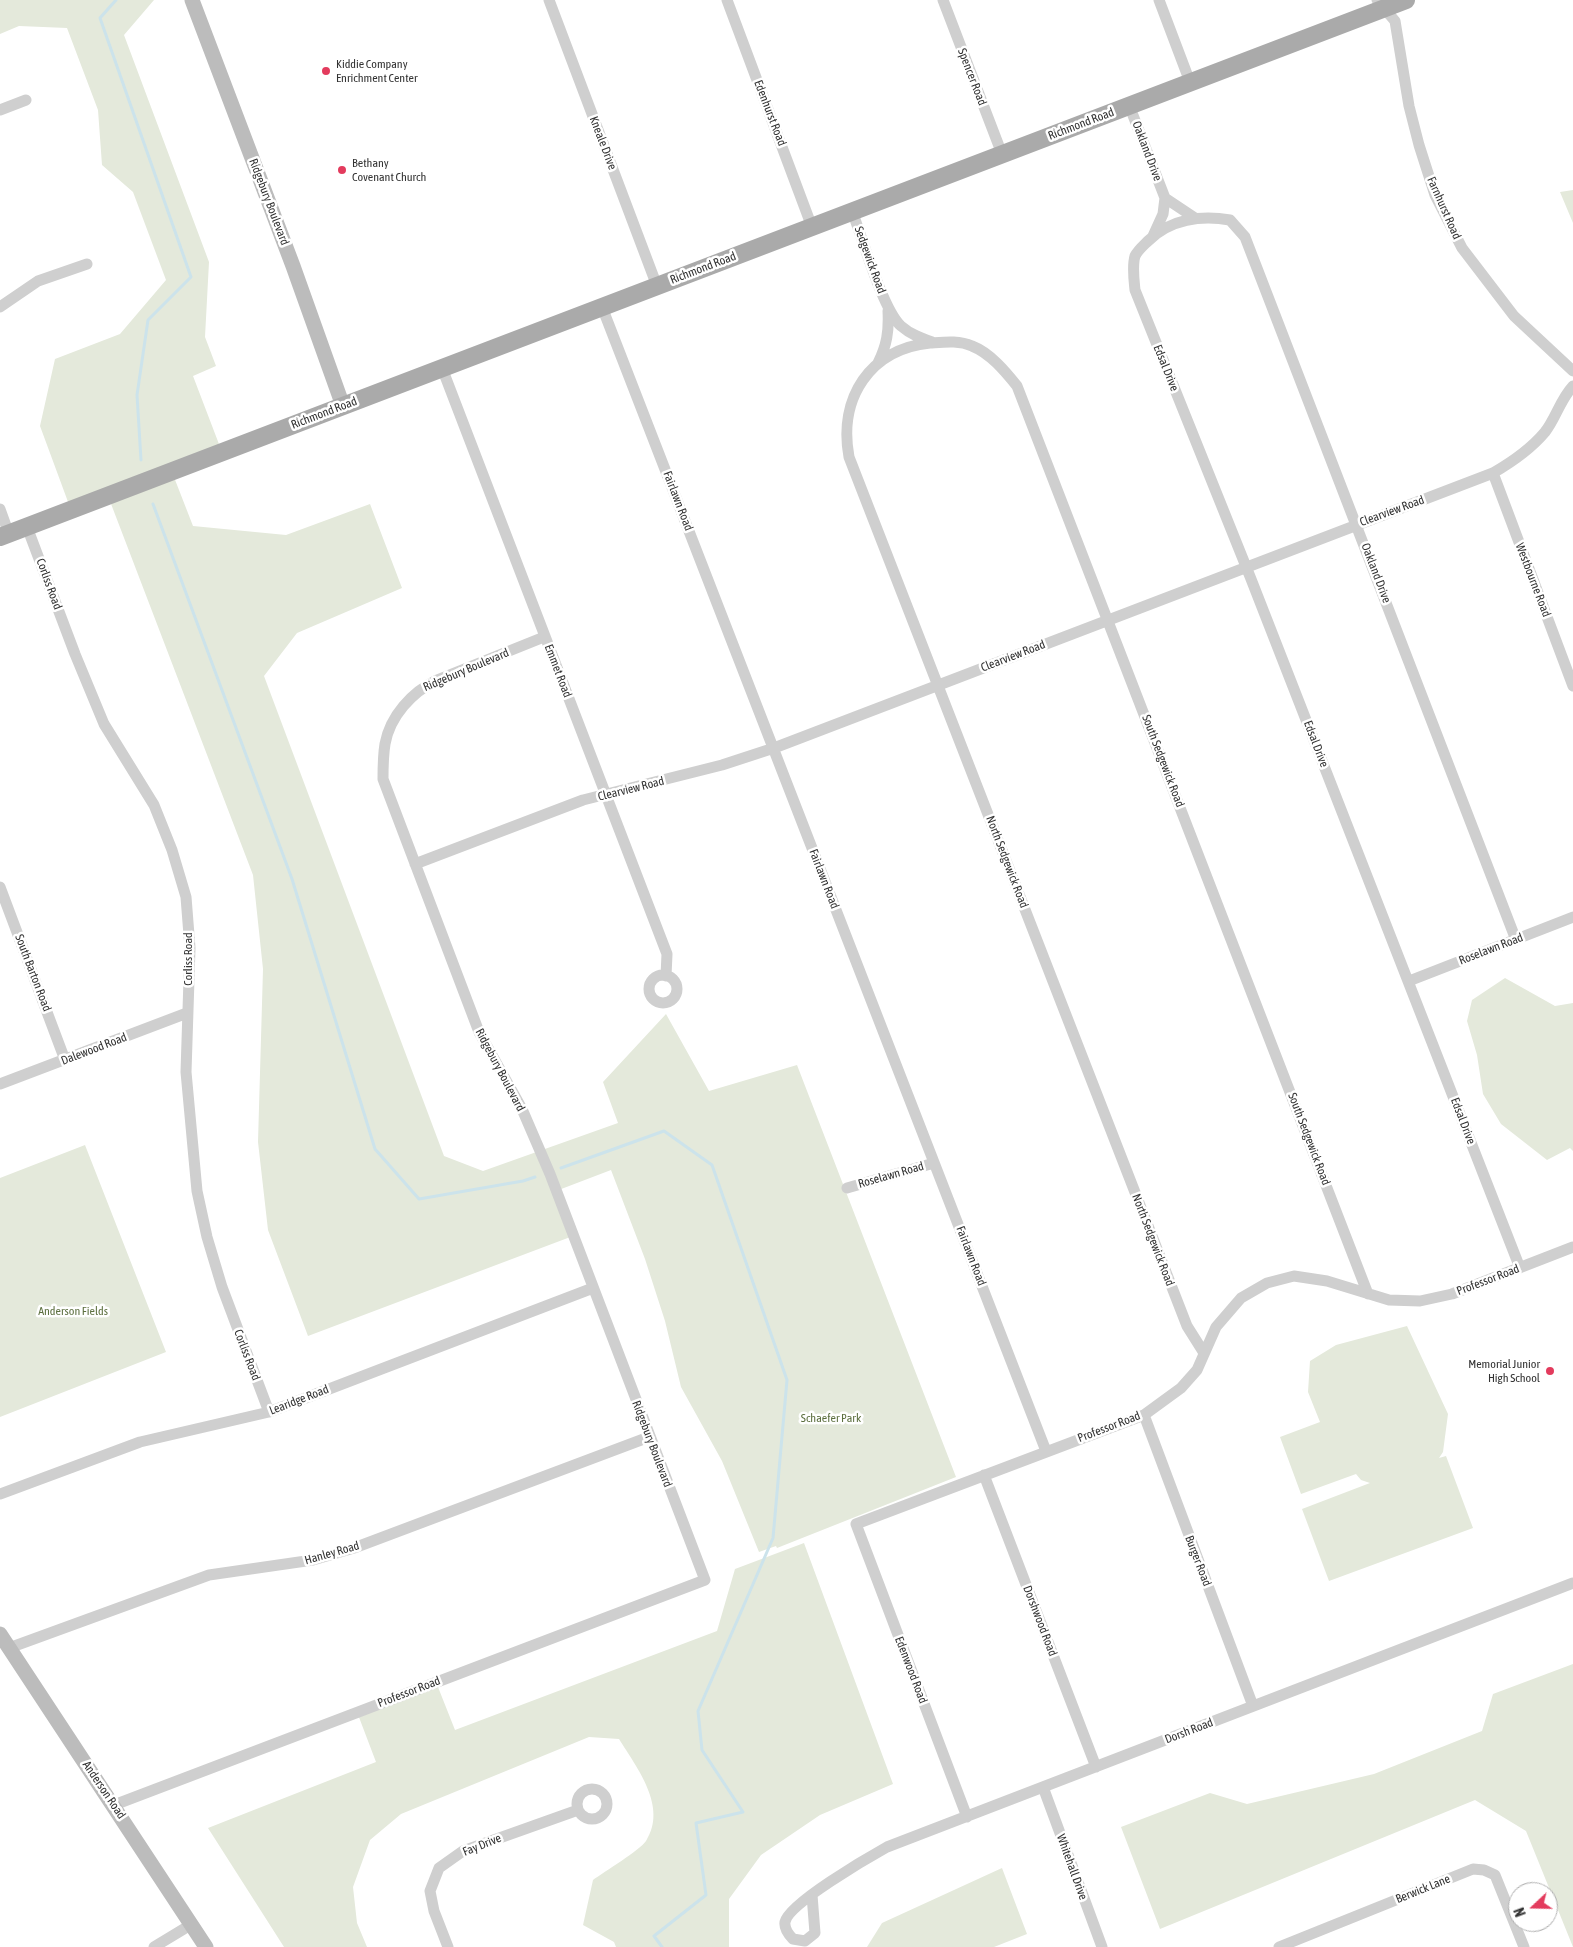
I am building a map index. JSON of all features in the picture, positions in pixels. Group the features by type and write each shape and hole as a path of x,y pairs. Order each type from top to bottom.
{"main road":[{"name":"Richmond Road","path":"5,535 1190,82 1381,4 1406,0"}],"street":[{"name":"Ridgebury Boulevard","path":"192,0 293,266 343,406"},
{"name":"Kneale Drive","path":"550,0 657,286"},
{"name":"Edenhurst Road","path":"727,0 812,226"},
{"name":"Spencer Road","path":"942,0 1002,154"},
{"path":"1159,0 1190,82"},
{"name":"Farnhurst Road","path":"1381,4 1395,21 1409,106 1435,195 1462,248 1514,316 1573,371"},
{"path":"0,110 26,100"},
{"name":"Oakland Drive","path":"1129,105 1165,198"},
{"path":"1165,198 1180,210 1195,218"},
{"path":"1152,237 1163,214 1165,198"},
{"name":"Sedgewick Road","path":"852,211 888,310"},
{"name":"Oakland Drive","path":"1163,229 1195,218 1214,217 1230,220 1245,237 1516,940"},
{"name":"Edsal Drive","path":"1163,229 1152,237 1136,256 1135,290 1409,981 1520,1268"},
{"path":"0,307 38,281 87,264"},
{"name":"Fairlawn Road","path":"602,307 1046,1451"},
{"path":"888,310 901,326 913,335 935,343"},
{"name":"North Sedgewick Road","path":"888,310 889,333 886,346 854,394 847,419 846,442 849,457 1187,1326 1204,1353"},
{"name":"South Sedgewick Road","path":"874,366 904,349 950,341 972,346 1000,365 1017,386 1368,1294"},
{"name":"Emmet Road","path":"442,368 667,954 666,976"},
{"name":"Clearview Road","path":"415,864 584,800 722,765 774,748 1493,473 1519,457 1545,432 1565,394 1573,386"},
{"name":"Westbourne Road","path":"1493,473 1573,686"},
{"path":"0,509 5,535"},
{"name":"Corliss Road","path":"27,526 75,654 104,724 154,805 172,850 186,896 190,948 186,1072 197,1191 207,1237 222,1287 269,1412"},
{"name":"Ridgebury Boulevard","path":"544,637 424,686 410,698 394,720 385,744 383,779 479,1032 533,1135 705,1580"},
{"name":"South Barton Road","path":"0,887 65,1060"},
{"name":"Roselawn Road","path":"1409,981 1573,917"},
{"name":"Dalewood Road","path":"0,1084 187,1013"},
{"name":"Roselawn Road","path":"847,1188 934,1162"},
{"name":"Professor Road","path":"856,1524 1144,1415 1181,1388 1197,1370 1216,1327 1241,1298 1267,1283 1294,1276 1327,1281 1389,1300 1420,1301 1452,1294 1573,1247"},
{"name":"Learidge Road","path":"0,1494 140,1442 269,1412 593,1288"},
{"name":"Burger Road","path":"1144,1415 1253,1706"},
{"name":"Hanley Road","path":"9,1648 209,1575 313,1560 354,1548 649,1437"},
{"name":"Dorshwood Road","path":"984,1475 1096,1767"},
{"name":"Edenwood Road","path":"856,1524 967,1817"},
{"name":"Professor Road","path":"114,1805 705,1580"},
{"name":"Dorsh Road","path":"812,1895 848,1869 886,1847 1573,1583"},
{"name":"Anderson Road","path":"0,1634 206,1947"},
{"name":"Whitehall Drive","path":"1043,1787 1102,1947"},
{"name":"Fay Drive","path":"448,1947 434,1911 430,1891 439,1868 463,1851 578,1810"},
{"name":"Berwick Lane","path":"1279,1947 1473,1869 1484,1870 1495,1876 1524,1947"},
{"path":"154,1947 192,1924"}],"green space":[{"name":"Schaefer Park","path":"0,0 154,0 124,35 209,262 205,337 216,366 193,376 222,452 172,472 193,526 286,535 370,504 402,588 297,633 264,676 444,1156 483,1171 618,1123 603,1082 666,1014 709,1091 797,1065 956,1477 777,1548 776,1546 759,1552 722,1461 681,1387 665,1321 645,1259 611,1170 556,1191 573,1236 308,1336 268,1230 258,1142 263,969 253,875 108,496 71,510 40,426 55,359 120,334 166,280 133,192 102,165 98,110 67,28 19,26 0,34"},
{"path":"1573,190 1573,223 1560,192"},
{"path":"1505,978 1555,1006 1573,1003 1573,1151 1570,1148 1547,1160 1501,1124 1483,1094 1477,1055 1467,1021 1472,1000"},
{"name":"Anderson Fields","path":"85,1145 166,1352 0,1417 0,1178"},
{"path":"1407,1326 1448,1414 1443,1452 1439,1458 1446,1456 1473,1528 1329,1581 1302,1509 1370,1483 1361,1480 1356,1474 1301,1494 1280,1437 1320,1422 1308,1392 1310,1361 1336,1345"},
{"path":"804,1543 893,1784 820,1815 761,1855 729,1899 729,1947 616,1947 614,1942 583,1925 593,1880 642,1845 652,1828 654,1815 648,1788 619,1739 589,1737 401,1814 370,1840 353,1887 357,1923 367,1947 284,1947 208,1828 376,1762 357,1712 436,1682 455,1730 717,1631 735,1569"},
{"path":"1573,1664 1573,1947 1558,1910 1558,1882 1547,1882 1526,1831 1475,1800 1160,1929 1121,1827 1210,1793 1247,1804 1374,1774 1482,1731 1493,1694"},
{"path":"1002,1868 1027,1934 994,1947 867,1947 882,1923"}],"waterway":[{"path":"116,0 100,18 191,277 148,320 137,395 141,460"},
{"path":"153,504 292,879 375,1149 419,1199 523,1181 535,1177"},
{"path":"561,1168 664,1131 712,1165 787,1380 773,1538 698,1711 702,1750 743,1812 696,1823 706,1895 654,1936 662,1947"}],"place":[{"name":"Kiddie Company Enrichment Center","path":"326,71"},
{"name":"Bethany Covenant Church","path":"342,170"},
{"name":"Memorial Junior High School","path":"1550,1371"}]}
